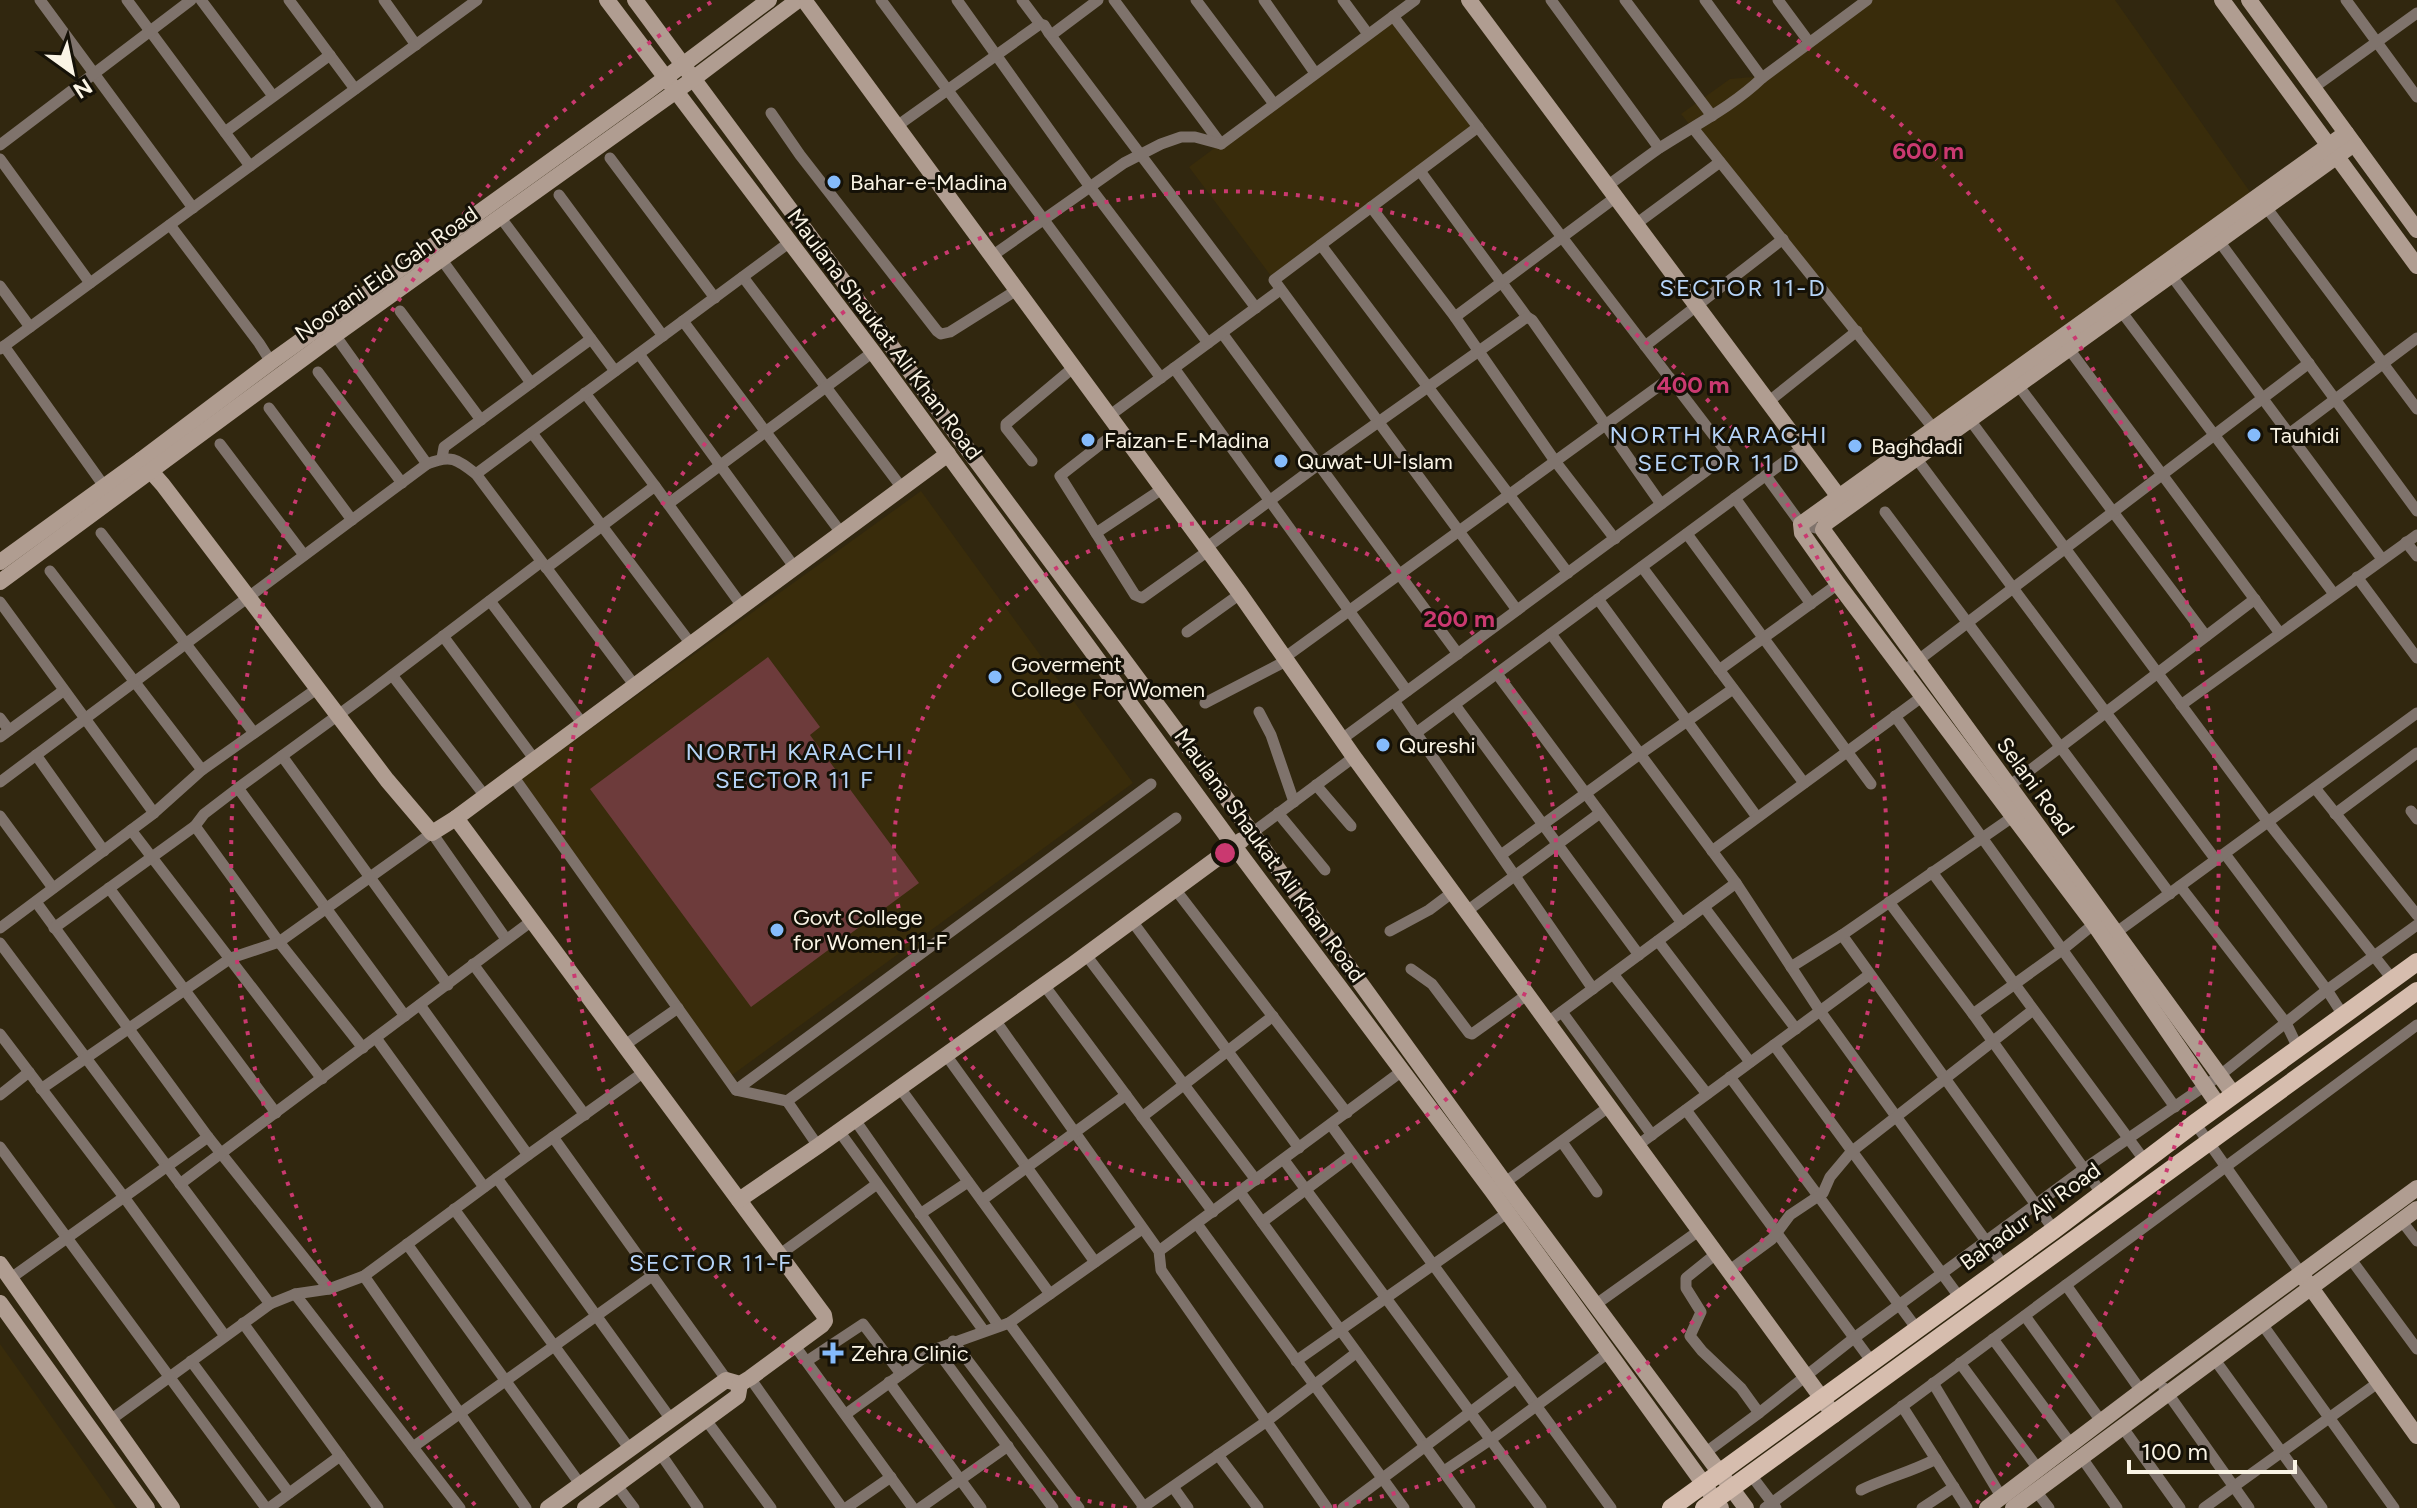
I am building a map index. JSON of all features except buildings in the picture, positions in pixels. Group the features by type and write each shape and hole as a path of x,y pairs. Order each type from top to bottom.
{"main road":[{"name":"Bahadur Ali Road","path":"1671,1508 2417,962"},
{"name":"Bahadur Ali Road","path":"1714,1505 2417,991"}],"street":[{"path":"40,0 193,208"},
{"path":"127,0 250,166"},
{"path":"0,145 191,0"},
{"path":"201,0 273,96"},
{"path":"289,0 355,89"},
{"path":"384,0 416,45"},
{"path":"104,486 2,348 477,0"},
{"name":"Maulana Shaukat Ali Khan Road","path":"607,0 873,352 1402,1071 1595,1305 1746,1508"},
{"name":"Maulana Shaukat Ali Khan Road","path":"635,0 1252,833 1499,1187 1507,1213 1703,1483 1714,1505"},
{"name":"Noorani Eid Gah Road","path":"688,72 769,0"},
{"path":"801,0 1074,367 1528,994 1555,1017 1652,1135"},
{"name":"Noorani Eid Gah Road","path":"0,582 271,362 688,72 801,0"},
{"path":"881,0 1161,378"},
{"path":"957,0 1090,187 1208,343"},
{"path":"1022,0 1256,308"},
{"path":"1045,28 1054,33 1098,0"},
{"path":"1114,0 1221,144"},
{"path":"1196,0 1274,104"},
{"path":"1264,0 1315,73"},
{"path":"1343,0 1368,34"},
{"path":"1221,144 1415,0"},
{"path":"1469,0 1843,502"},
{"path":"1551,0 1659,148"},
{"path":"1625,0 1712,116"},
{"path":"1705,0 1762,78"},
{"path":"1778,0 1809,42"},
{"path":"2222,0 2417,266"},
{"path":"2249,0 2414,221"},
{"path":"2346,0 2417,97"},
{"path":"1455,317 1563,238 1659,148 1749,90 1860,2"},
{"path":"2313,88 2417,13"},
{"path":"1342,739 1727,453 1393,16"},
{"path":"897,126 995,56 1045,28"},
{"path":"225,132 330,55"},
{"name":"Noorani Eid Gah Road","path":"0,562 104,486 146,465 501,218 670,85"},
{"path":"771,113 808,166 941,334 950,332 1017,290"},
{"path":"1478,127 1274,280 1517,610"},
{"path":"1693,128 1934,429"},
{"path":"992,256 1090,187 1161,144 1181,137 1195,137 1221,144"},
{"path":"1766,476 1801,524 1823,530 1843,502 1934,429 2350,139"},
{"path":"1801,524 1916,458 2266,207 2333,151"},
{"path":"610,158 715,298"},
{"path":"0,159 90,283"},
{"path":"1636,224 1720,162"},
{"path":"1420,171 1532,320 1661,504"},
{"path":"559,195 663,336"},
{"path":"1371,207 1455,317 1555,461 1615,539"},
{"path":"2266,207 2417,409"},
{"path":"501,218 615,371"},
{"path":"170,225 271,362"},
{"path":"1645,346 1783,239"},
{"path":"2219,241 2417,511"},
{"path":"476,474 790,242"},
{"path":"1321,245 1568,573"},
{"path":"442,260 531,383"},
{"path":"2171,275 2382,559"},
{"path":"743,277 902,488"},
{"path":"0,286 30,327"},
{"path":"1280,290 1161,378 1060,474 1139,598 1319,464 1527,317"},
{"path":"400,311 481,420"},
{"path":"2121,311 2334,594"},
{"path":"683,321 842,534"},
{"path":"1768,402 1857,331"},
{"path":"1222,333 1458,654"},
{"path":"335,335 427,464"},
{"path":"2289,434 2417,338"},
{"path":"442,458 444,447 591,339"},
{"path":"2069,349 2279,632"},
{"path":"668,504 873,352"},
{"path":"639,354 795,568"},
{"path":"1910,666 2309,363"},
{"path":"1032,461 1006,424 1074,367"},
{"path":"1174,368 1407,691"},
{"path":"318,372 402,483"},
{"path":"1205,703 1285,660 1670,378"},
{"path":"2018,385 2206,636"},
{"path":"585,393 742,606"},
{"path":"269,408 352,520"},
{"path":"1970,420 2268,822 2393,980"},
{"path":"532,433 691,644"},
{"path":"220,444 304,555"},
{"path":"1416,733 1803,448"},
{"path":"41,1089 231,958 279,942 456,818 948,454"},
{"path":"0,782 427,464 442,458 458,460 476,474 635,686"},
{"path":"1916,458 2106,712 2327,990 2343,1015"},
{"path":"146,465 387,780 432,833 506,939"},
{"path":"54,928 195,826 204,814 238,788 490,601 602,526 655,486"},
{"path":"1096,533 1162,489"},
{"path":"1735,498 1811,604"},
{"path":"1885,512 2170,894"},
{"name":"Selani Road","path":"1801,524 1802,533 1838,584 1910,666 1923,696 2003,790 2014,816 2094,924 2110,937"},
{"name":"Selani Road","path":"1823,530 1910,666 2110,937 2226,1101"},
{"path":"101,533 254,733"},
{"path":"1687,534 1871,784"},
{"path":"2181,705 2417,535"},
{"path":"2406,542 2417,556"},
{"path":"1642,567 1804,783"},
{"path":"50,571 202,770"},
{"path":"2357,577 2417,658"},
{"path":"1719,670 1838,584"},
{"path":"1187,632 1240,594"},
{"path":"1598,599 1757,817"},
{"path":"2003,790 2255,599"},
{"path":"490,601 583,724"},
{"path":"0,602 154,813"},
{"path":"1551,634 1736,883 1820,1011 2004,1266"},
{"path":"443,636 535,760"},
{"path":"1497,674 1682,923"},
{"path":"392,675 485,796"},
{"path":"2,923 36,902 154,813 202,770 318,688"},
{"path":"1501,855 1733,689"},
{"path":"0,718 5,733 63,691"},
{"path":"1712,851 1923,696"},
{"path":"1394,701 1593,989"},
{"path":"1455,705 1639,955"},
{"path":"1259,712 1271,735 1294,802"},
{"path":"2110,937 2417,713"},
{"path":"1895,716 2175,1107"},
{"path":"2335,814 2417,753"},
{"path":"36,755 104,851"},
{"path":"282,756 448,985"},
{"path":"739,1200 1086,955 1354,757"},
{"path":"513,776 736,1090 787,1101 818,1146"},
{"path":"736,1090 1151,784"},
{"path":"1316,785 1351,826"},
{"path":"238,788 405,1016"},
{"path":"2315,788 2417,915"},
{"path":"1278,813 1325,870"},
{"path":"1467,911 1600,813"},
{"path":"0,816 53,888"},
{"path":"1791,967 2014,816"},
{"path":"456,818 824,1315 825,1321 795,1346 739,1384 670,1418 548,1508"},
{"path":"787,1101 1176,818"},
{"path":"195,826 279,942 363,1048"},
{"path":"131,830 322,1079"},
{"path":"1932,872 2145,1161"},
{"path":"1555,1017 1736,883"},
{"path":"2180,886 2286,1023 2298,1048"},
{"path":"109,888 276,1113"},
{"path":"1175,889 1347,1113"},
{"path":"1390,931 1429,910 1453,892"},
{"path":"36,902 208,1137 329,1289"},
{"path":"1889,902 2102,1194"},
{"path":"1704,907 1796,1029"},
{"path":"180,1184 533,920"},
{"path":"1132,921 1299,1148"},
{"path":"1973,1014 2094,924"},
{"path":"1705,1453 1854,1338 2084,1169 2212,1080 2327,990 2417,925"},
{"path":"1842,935 2054,1230"},
{"path":"1658,941 1750,1062"},
{"path":"0,943 270,1304"},
{"path":"1086,955 1256,1180"},
{"path":"473,964 585,1115"},
{"path":"1411,969 1432,984 1472,1034 1528,994"},
{"path":"1613,974 1707,1094"},
{"path":"1638,1145 1869,975"},
{"path":"1044,985 1213,1212"},
{"path":"420,1005 528,1155"},
{"path":"625,1045 678,1008"},
{"path":"1730,1270 1778,1234 1790,1215 1819,1196 1851,1152 2033,1010"},
{"path":"1142,1117 1273,1016"},
{"path":"1555,1017 1610,1106 1834,1415"},
{"path":"995,1020 1159,1251 1161,1270 1327,1508"},
{"path":"1751,1475 1771,1506 2417,1025"},
{"path":"0,1034 225,1336"},
{"path":"376,1038 484,1187"},
{"path":"1774,1045 1960,1298"},
{"path":"946,1055 1095,1262"},
{"path":"1159,1251 1402,1071"},
{"path":"0,1095 29,1072"},
{"path":"109,1421 270,1304 295,1294 329,1289 364,1276 644,1072"},
{"path":"1730,1077 1917,1329"},
{"path":"900,1088 1050,1294"},
{"path":"982,1200 1126,1095"},
{"path":"1499,1187 1610,1106"},
{"path":"1686,1110 1872,1362"},
{"path":"855,1120 920,1214 1143,1507 1267,1421 1356,1353"},
{"path":"2195,1123 2417,1436"},
{"path":"1331,1125 1611,1508"},
{"path":"839,1131 984,1331"},
{"path":"11,1278 208,1137"},
{"path":"553,1137 652,1276 844,1508 891,1477"},
{"path":"1562,1142 1597,1192"},
{"path":"0,1147 267,1508 340,1456"},
{"path":"1262,1222 1352,1155"},
{"path":"1284,1160 1541,1508"},
{"path":"497,1178 670,1418"},
{"path":"920,1214 968,1182"},
{"path":"779,1255 877,1184"},
{"path":"2007,1503 2039,1470 2071,1444 2417,1188"},
{"path":"1240,1192 1470,1508"},
{"path":"454,1209 629,1448"},
{"path":"1987,1508 2036,1491 2417,1209"},
{"path":"1296,1361 1507,1213"},
{"path":"2401,1220 2417,1241"},
{"path":"1197,1224 1404,1508"},
{"path":"846,1414 936,1349 1004,1325 1142,1229"},
{"path":"1595,1305 1700,1230"},
{"path":"407,1244 580,1484"},
{"path":"1717,1253 1686,1278 1686,1288 1701,1312 1690,1336 1741,1388 1759,1413"},
{"path":"2350,1258 2417,1349"},
{"path":"0,1264 172,1508"},
{"path":"364,1276 526,1508"},
{"path":"413,1447 652,1276"},
{"path":"2066,1285 2141,1391"},
{"path":"295,1294 460,1508"},
{"path":"0,1303 147,1508"},
{"path":"2025,1316 2101,1421"},
{"path":"243,1323 378,1508"},
{"path":"807,1361 863,1324 901,1374"},
{"path":"2262,1324 2394,1508"},
{"path":"1993,1339 2071,1444"},
{"path":"953,1341 1079,1508"},
{"path":"795,1346 913,1508"},
{"path":"936,1349 1053,1508"},
{"path":"1444,1471 1608,1353"},
{"path":"2215,1360 2322,1508"},
{"path":"191,1361 289,1493"},
{"path":"1960,1363 2039,1470"},
{"path":"1343,1508 1516,1378"},
{"path":"2157,1379 2249,1508"},
{"path":"889,1382 981,1508"},
{"path":"2204,1508 2379,1382"},
{"path":"1933,1383 2007,1503"},
{"path":"585,1508 706,1420 739,1384"},
{"path":"1902,1406 1967,1508"},
{"path":"706,1420 771,1508"},
{"path":"2123,1428 2180,1508"},
{"path":"920,1508 1008,1446"},
{"path":"660,1453 698,1508"},
{"path":"1218,1455 1258,1508"},
{"path":"2082,1458 2117,1508"},
{"path":"1861,1490 1936,1459"},
{"path":"616,1484 634,1508"},
{"path":"1173,1487 1188,1508"},
{"path":"1922,1508 1954,1487"},
{"path":"2036,1491 2049,1508"}],"shaded area":[{"path":"1867,0 2115,0 2255,199 1936,428 1681,114 1730,79 1764,76"},
{"path":"1393,16 1478,127 1274,280 1189,167"},
{"name":"Govt College for Women 11-F","path":"921,491 1133,783 728,1078 517,782"},
{"path":"768,657 820,727 810,735 919,883 751,1007 590,789"},
{"path":"0,1344 15,1365 116,1508 0,1508"}],"place":[{"name":"Bahar-e-Madina","path":"834,182"},
{"name":"Tauhidi","path":"2254,435"},
{"name":"Faizan-E-Madina","path":"1088,440"},
{"name":"Baghdadi","path":"1855,446"},
{"name":"Quwat-Ul-Islam","path":"1281,461"},
{"name":"Goverment College For Women","path":"995,677"},
{"name":"Qureshi","path":"1383,745"},
{"name":"Govt College for Women 11-F","path":"777,930"},
{"name":"Zehra Clinic","path":"833,1353"}],"district":[{"name":"SECTOR 11-D","path":"1743,288"},
{"name":"NORTH KARACHI SECTOR 11 D","path":"1719,449"},
{"name":"NORTH KARACHI SECTOR 11 F","path":"795,766"},
{"name":"SECTOR 11-F","path":"711,1263"}]}
